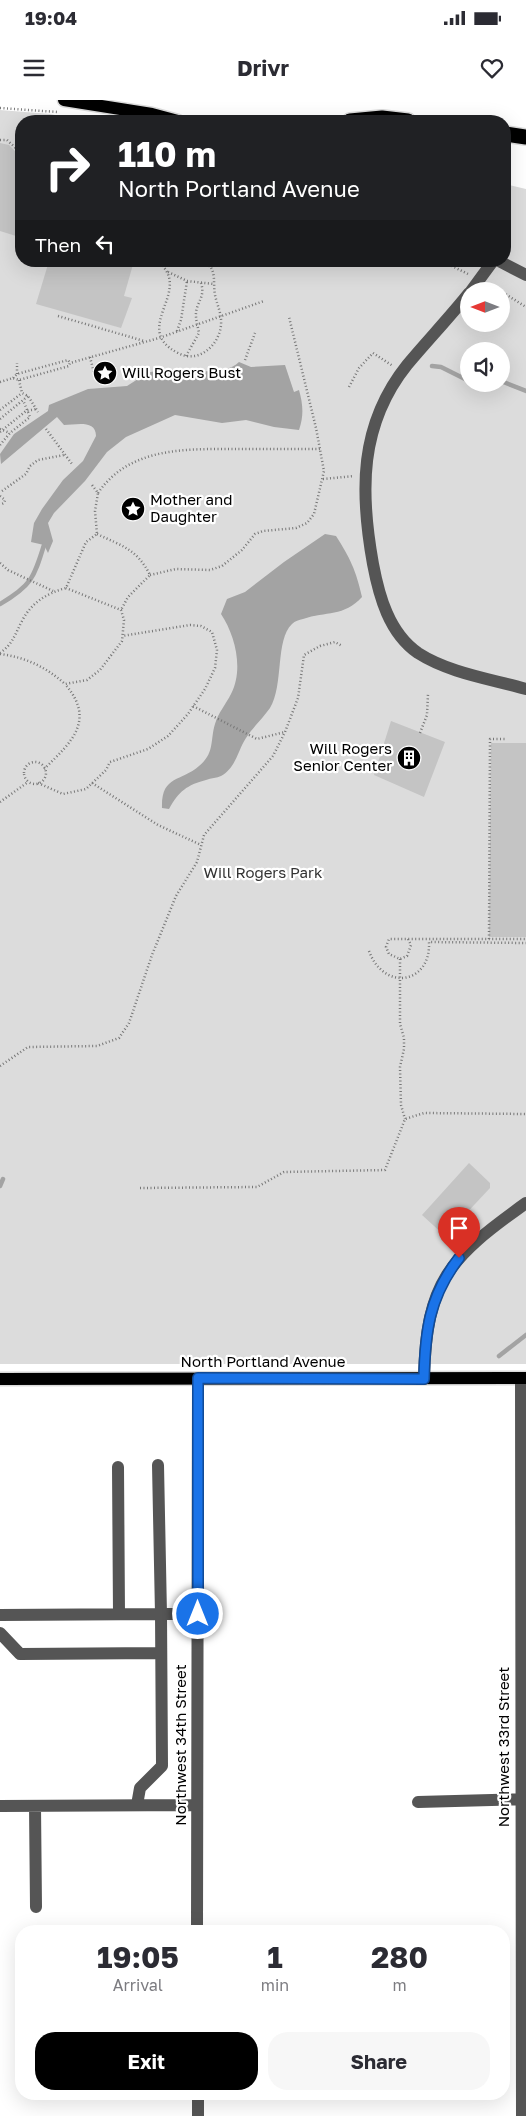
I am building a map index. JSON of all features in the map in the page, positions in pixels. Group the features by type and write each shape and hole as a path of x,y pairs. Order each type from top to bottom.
{"highway":[{"path":"511,135 526,137"}],"main road":[{"path":"62,106 152,115"},
{"name":"North Portland Avenue","path":"0,1379 523,1378"}],"street":[{"path":"477,282 489,267"},
{"path":"511,267 526,275"},
{"path":"460,304 403,372 386,398 370,436 366,475 366,515 376,579 385,609 401,636 418,652 436,662 526,689"},
{"path":"424,1379 430,1312 440,1285 467,1249 526,1203"},
{"name":"Northwest 34th Street","path":"198,1378 198,1925"},
{"name":"Northwest 33rd Street","path":"522,2116 523,1378"},
{"path":"137,1805 140,1788 162,1766 158,1465"},
{"path":"118,1467 119,1614"},
{"path":"0,1615 198,1614"},
{"path":"0,1633 20,1654 161,1653"},
{"path":"418,1802 523,1799"},
{"path":"0,1806 197,1805"},
{"path":"35,1806 36,1907"},
{"path":"198,2100 198,2116"}],"path":[{"path":"0,108 62,106"},
{"path":"0,140 7,140 15,147"},
{"path":"163,267 168,272 187,281 215,284"},
{"path":"168,272 170,281 169,292 158,330 159,338 166,346 186,356 196,356 212,346 221,325 221,316 215,295 214,272 211,267"},
{"path":"454,267 469,275"},
{"path":"177,332 181,320 187,281"},
{"path":"186,356 199,333 195,315 202,299 203,288 200,283"},
{"path":"510,296 526,306"},
{"path":"13,378 19,380 69,366 70,363 159,338 264,301"},
{"path":"58,316 145,342"},
{"path":"65,684 87,680 100,670 122,641 124,620 121,610 128,597 150,575 176,569 210,570 222,566 242,550 255,534 263,531 296,528 307,523 314,514 324,471 290,317"},
{"path":"245,360 255,333"},
{"path":"349,386 359,368 373,353 403,372"},
{"path":"90,357 95,377"},
{"path":"0,382 13,378 17,374 68,360 70,363"},
{"path":"17,363 17,374"},
{"path":"19,380 22,394"},
{"path":"0,430 28,411 38,411 28,396 22,394"},
{"path":"0,410 22,394"},
{"path":"0,419 28,396"},
{"path":"0,445 10,433 30,417 23,400"},
{"path":"46,429 72,464"},
{"path":"0,430 10,433"},
{"path":"97,534 95,511 98,493 104,485 131,464 182,449 320,449"},
{"path":"0,505 4,502 1,497 1,489 26,474 30,466 38,460 64,455"},
{"path":"323,479 366,475"},
{"path":"92,485 98,493"},
{"path":"97,534 132,550 143,561 150,575"},
{"path":"66,588 86,542 97,534"},
{"path":"0,563 25,579 53,591"},
{"path":"0,653 8,648 14,640 22,621 33,606 53,591 66,588 121,610"},
{"path":"0,802 28,782 63,794 86,790 106,770 110,762 148,749 168,736 193,706 215,668 217,650 212,632 200,626 190,625 122,636"},
{"path":"0,1066 28,1047 97,1046 119,1038 129,1023 166,918 176,896 197,862 204,835 273,756 285,732 298,698 304,655 320,646 336,642 342,646"},
{"path":"0,653 38,664 65,684 78,702 80,711 78,725 70,744 44,769 44,779 38,784"},
{"path":"420,732 426,715 428,694"},
{"path":"193,706 257,739 285,732"},
{"path":"488,939 490,739 506,739"},
{"path":"28,782 24,773 26,766 36,763 44,769"},
{"path":"92,784 158,825 202,845"},
{"path":"400,959 389,954 387,943 389,939 526,941"},
{"path":"400,959 410,953 411,945 408,939"},
{"path":"369,951 376,966 383,973 391,977 400,978 414,974 425,963 429,954 429,942 526,941"},
{"path":"140,1188 257,1187 284,1172 384,1170 405,1120 401,1105 400,1067 404,1050 404,1038 400,1024 400,959"},
{"path":"405,1120 424,1113 526,1114"}],"green space":[{"name":"Will Rogers Park","path":"0,110 55,115 15,115 15,267 511,267 511,185 526,189 526,1364 0,1364"}],"shaded area":[{"path":"239,362 251,367 285,365 294,392 299,390 302,415 299,430 274,427 246,420 222,423 175,415 126,437 107,452 85,481 54,513 48,523 53,541 48,553 44,545 31,542 34,523 42,509 63,480 83,461 96,436 93,427 89,425 64,425 57,417 1,464 0,454 14,434 48,411 49,405 88,389 127,386 138,379 140,380 146,372 165,369 224,370"},
{"path":"135,500 141,503 144,509 141,515 135,518 129,515 126,509 129,503"},
{"path":"325,534 336,536 345,551 355,572 362,597 341,611 311,617 292,624 283,641 277,687 270,708 246,738 230,768 221,776 199,782 180,793 169,809 162,808 165,790 169,784 199,766 208,756 216,720 235,684 237,663 234,642 221,614 227,599 245,592"}],"building":[{"path":"0,143 9,145 15,151 15,236 0,231"},
{"path":"47,267 132,267 124,296 132,298 121,328 36,304"},
{"name":"Will Rogers Senior Center","path":"391,721 445,742 424,797 374,775"},
{"path":"491,743 526,743 526,937 489,937"},
{"path":"469,1163 490,1183 490,1188 445,1236 422,1215"}],"waterway":[{"path":"432,366 441,367 460,376"},
{"path":"510,385 526,391"},
{"path":"0,604 19,592 30,580 44,545"},
{"path":"0,1186 3,1179"},
{"path":"499,1356 526,1335"}],"place":[{"name":"Will Rogers Bust","path":"105,373"},
{"name":"Mother and Daughter","path":"133,509"},
{"name":"Will Rogers Senior Center","path":"409,758"}],"route":[{"path":"198,1614 198,1378 424,1379 426,1339 430,1312 440,1285 459,1258"}]}
